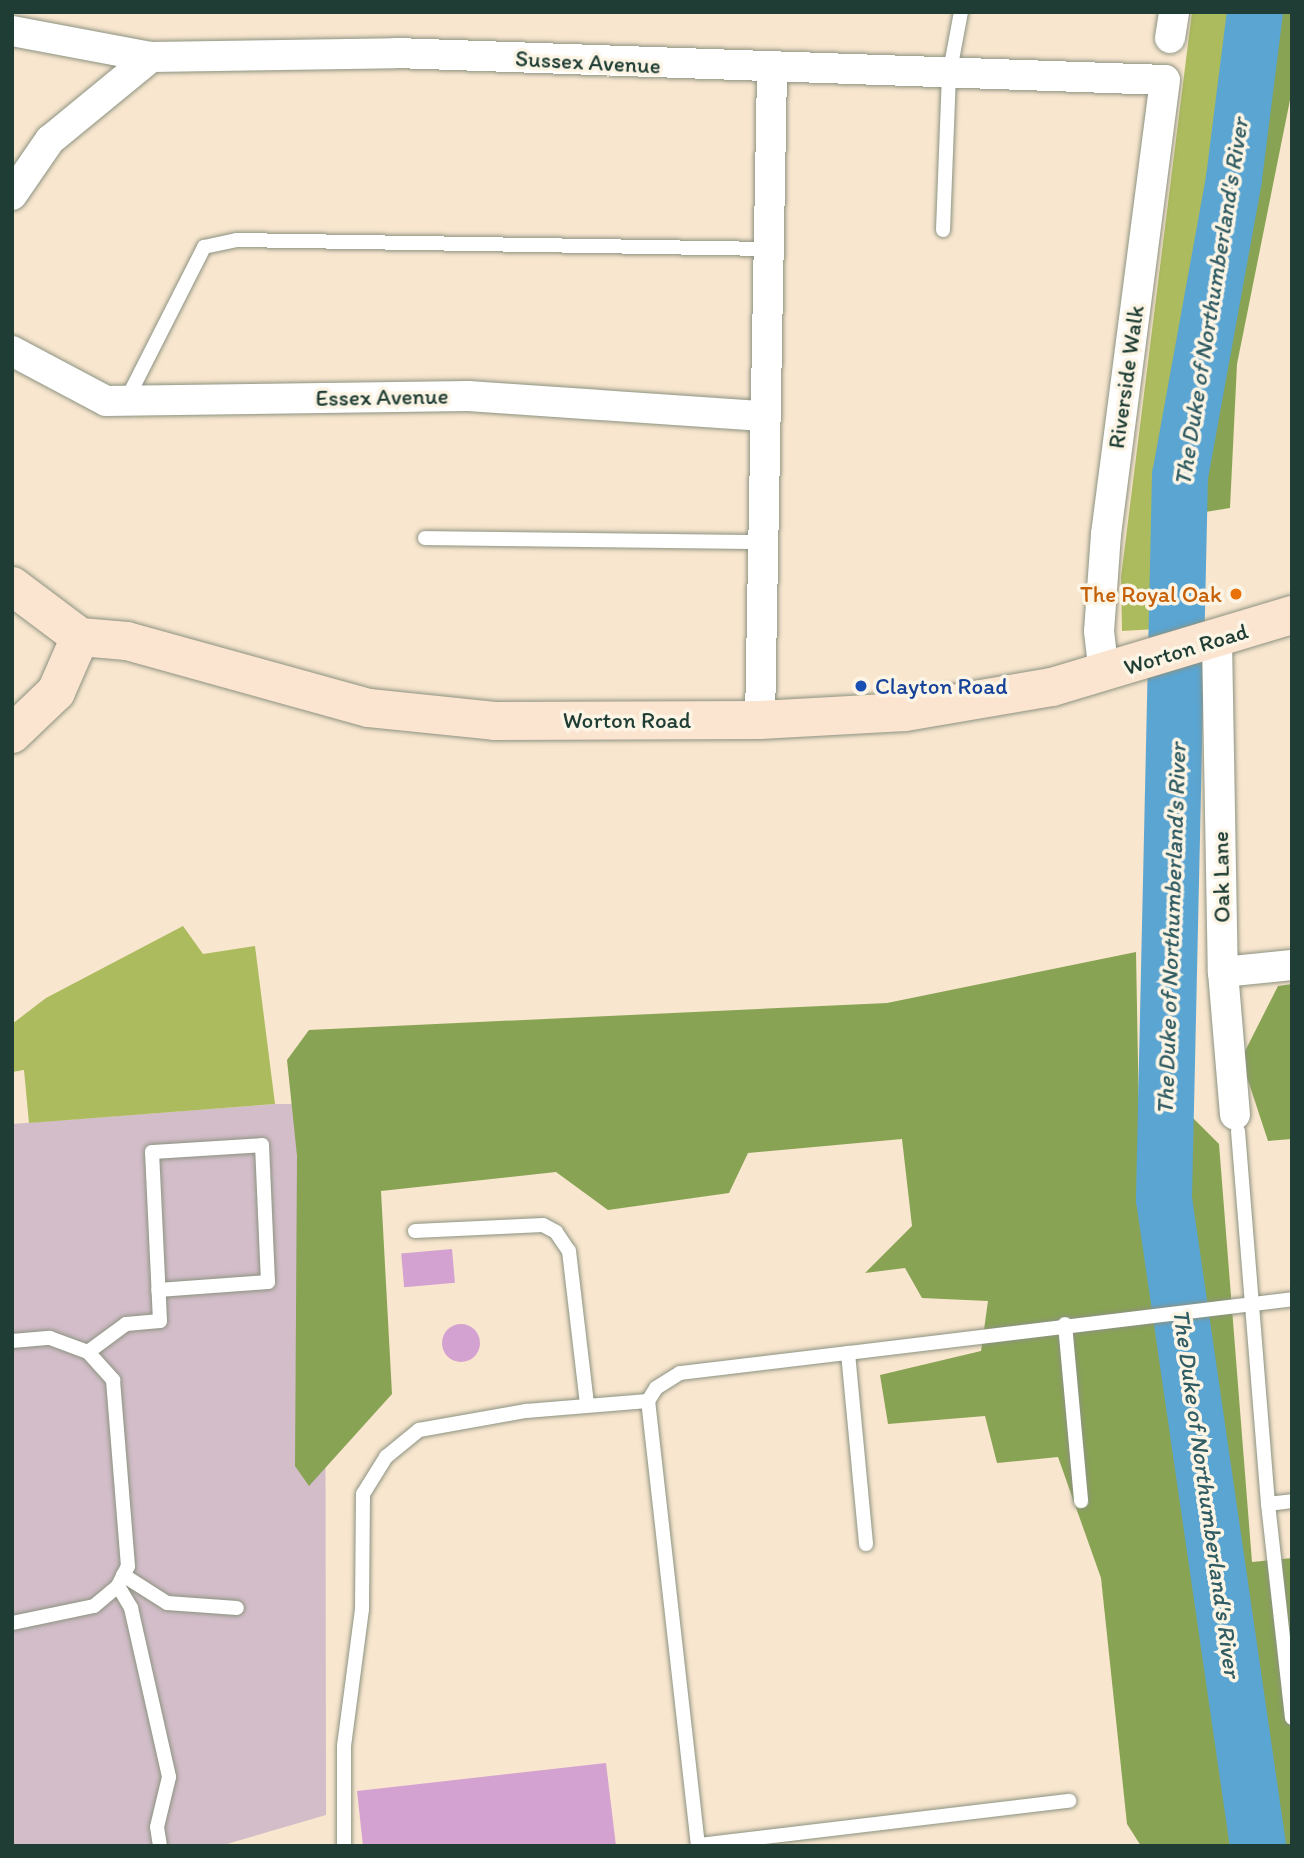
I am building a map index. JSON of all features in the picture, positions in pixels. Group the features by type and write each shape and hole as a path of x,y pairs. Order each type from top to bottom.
{"street":[{"name":"Sussex Avenue","path":"12,31 151,57 396,53 772,71 1165,80"},
{"path":"13,191 50,140 151,57"},
{"path":"760,720 764,542 763,416 772,71"},
{"name":"Riverside Walk","path":"1104,674 1099,631 1106,534 1165,80"},
{"name":"Essex Avenue","path":"12,351 106,401 468,396 763,416"},
{"path":"12,586 80,637 56,692 12,733"},
{"name":"Worton Road","path":"80,637 127,641 369,708 494,721 760,720 905,712 1104,674 1292,615"},
{"name":"Oak Lane","path":"1206,643 1223,972 1236,1123"},
{"path":"1223,972 1292,965"}],"lane":[{"path":"943,230 949,76 961,12"},
{"path":"126,401 204,247 237,240 768,249"},
{"path":"425,538 764,542"},
{"path":"1236,1123 1255,1306 1268,1504 1292,1718"},
{"path":"88,1352 126,1324 160,1321 158,1290 152,1152 262,1145 268,1282 158,1290"},
{"path":"415,1231 543,1225 556,1232 569,1251 587,1405"},
{"path":"344,1846 344,1746 362,1609 363,1494 386,1457 419,1430 587,1405 648,1401 680,1373 1125,1316 1223,1305 1255,1306 1292,1299"},
{"path":"1065,1324 1081,1501"},
{"path":"12,1341 50,1338 88,1352 113,1380 128,1566 121,1580 94,1606 12,1623"},
{"path":"848,1353 866,1544"},
{"path":"648,1401 698,1845 1069,1801"},
{"path":"1268,1504 1292,1502"},
{"path":"121,1580 167,1603 237,1608"},
{"path":"121,1580 131,1608 169,1777 157,1827 160,1846"}],"shaded area":[{"path":"275,1104 325,1104 326,1815 220,1846 12,1846 12,1124"}],"green space":[{"path":"1192,12 1241,12 1173,449 1157,629 1122,631 1121,577"},
{"path":"1272,12 1292,12 1292,90 1237,364 1230,508 1199,513 1199,457"},
{"path":"183,926 203,954 255,946 275,1104 29,1123 24,1070 12,1072 12,1024 46,998"},
{"path":"1136,952 1139,1118 1189,1114 1219,1144 1252,1562 1292,1558 1292,1846 1141,1846 1127,1824 1101,1578 1058,1457 997,1463 985,1416 888,1424 880,1375 981,1351 988,1301 922,1298 905,1268 865,1273 912,1226 902,1139 748,1153 729,1193 608,1210 556,1172 381,1191 392,1394 309,1486 295,1466 297,1156 287,1060 309,1030 887,1003"},
{"path":"1292,984 1292,1139 1268,1141 1241,1059 1278,986"}],"building":[{"path":"452,1249 455,1283 404,1287 401,1253"},
{"path":"461,1324 475,1329 480,1343 475,1357 461,1362 447,1357 442,1343 447,1329"},
{"path":"606,1763 616,1846 363,1846 357,1791"}],"waterway":[{"name":"The Duke of Northumberland's River","path":"1255,12 1234,179 1180,475 1164,1199 1258,1846"}],"place":[{"name":"The Royal Oak","path":"1236,594"},
{"name":"Clayton Road","path":"861,686"}]}
